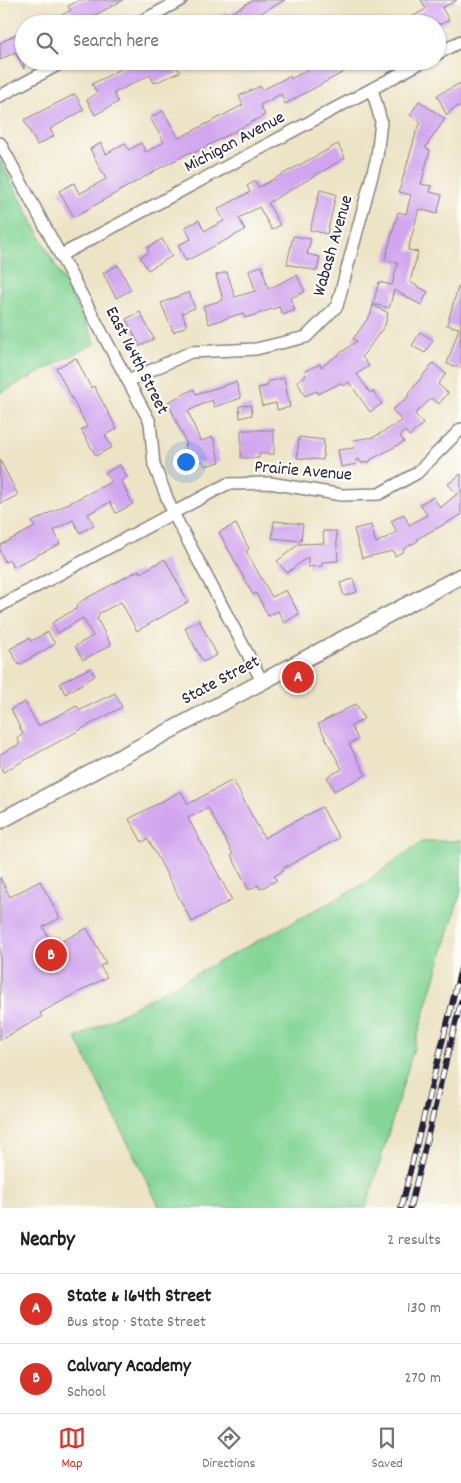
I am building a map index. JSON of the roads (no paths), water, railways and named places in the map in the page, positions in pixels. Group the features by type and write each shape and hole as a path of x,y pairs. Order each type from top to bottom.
{"street":[{"path":"153,15 181,0"},
{"path":"446,49 461,41"},
{"path":"0,96 48,70"},
{"name":"Michigan Avenue","path":"62,255 407,70"},
{"name":"Wabash Avenue","path":"128,381 191,352 256,349 306,337 337,306 377,157 380,121 372,89"},
{"name":"East 164th Street","path":"0,143 62,255 150,422 154,465 173,513 262,681"},
{"name":"Prairie Avenue","path":"0,606 227,484 270,483 342,495 379,494 417,473 461,430"},
{"name":"State Street","path":"0,821 461,576"}],"railway":[{"path":"401,1208 461,967"},
{"path":"410,1208 461,1001"}],"place":[{"name":"State & 164th Street","path":"298,677"},
{"name":"Calvary Academy","path":"51,955"}]}
